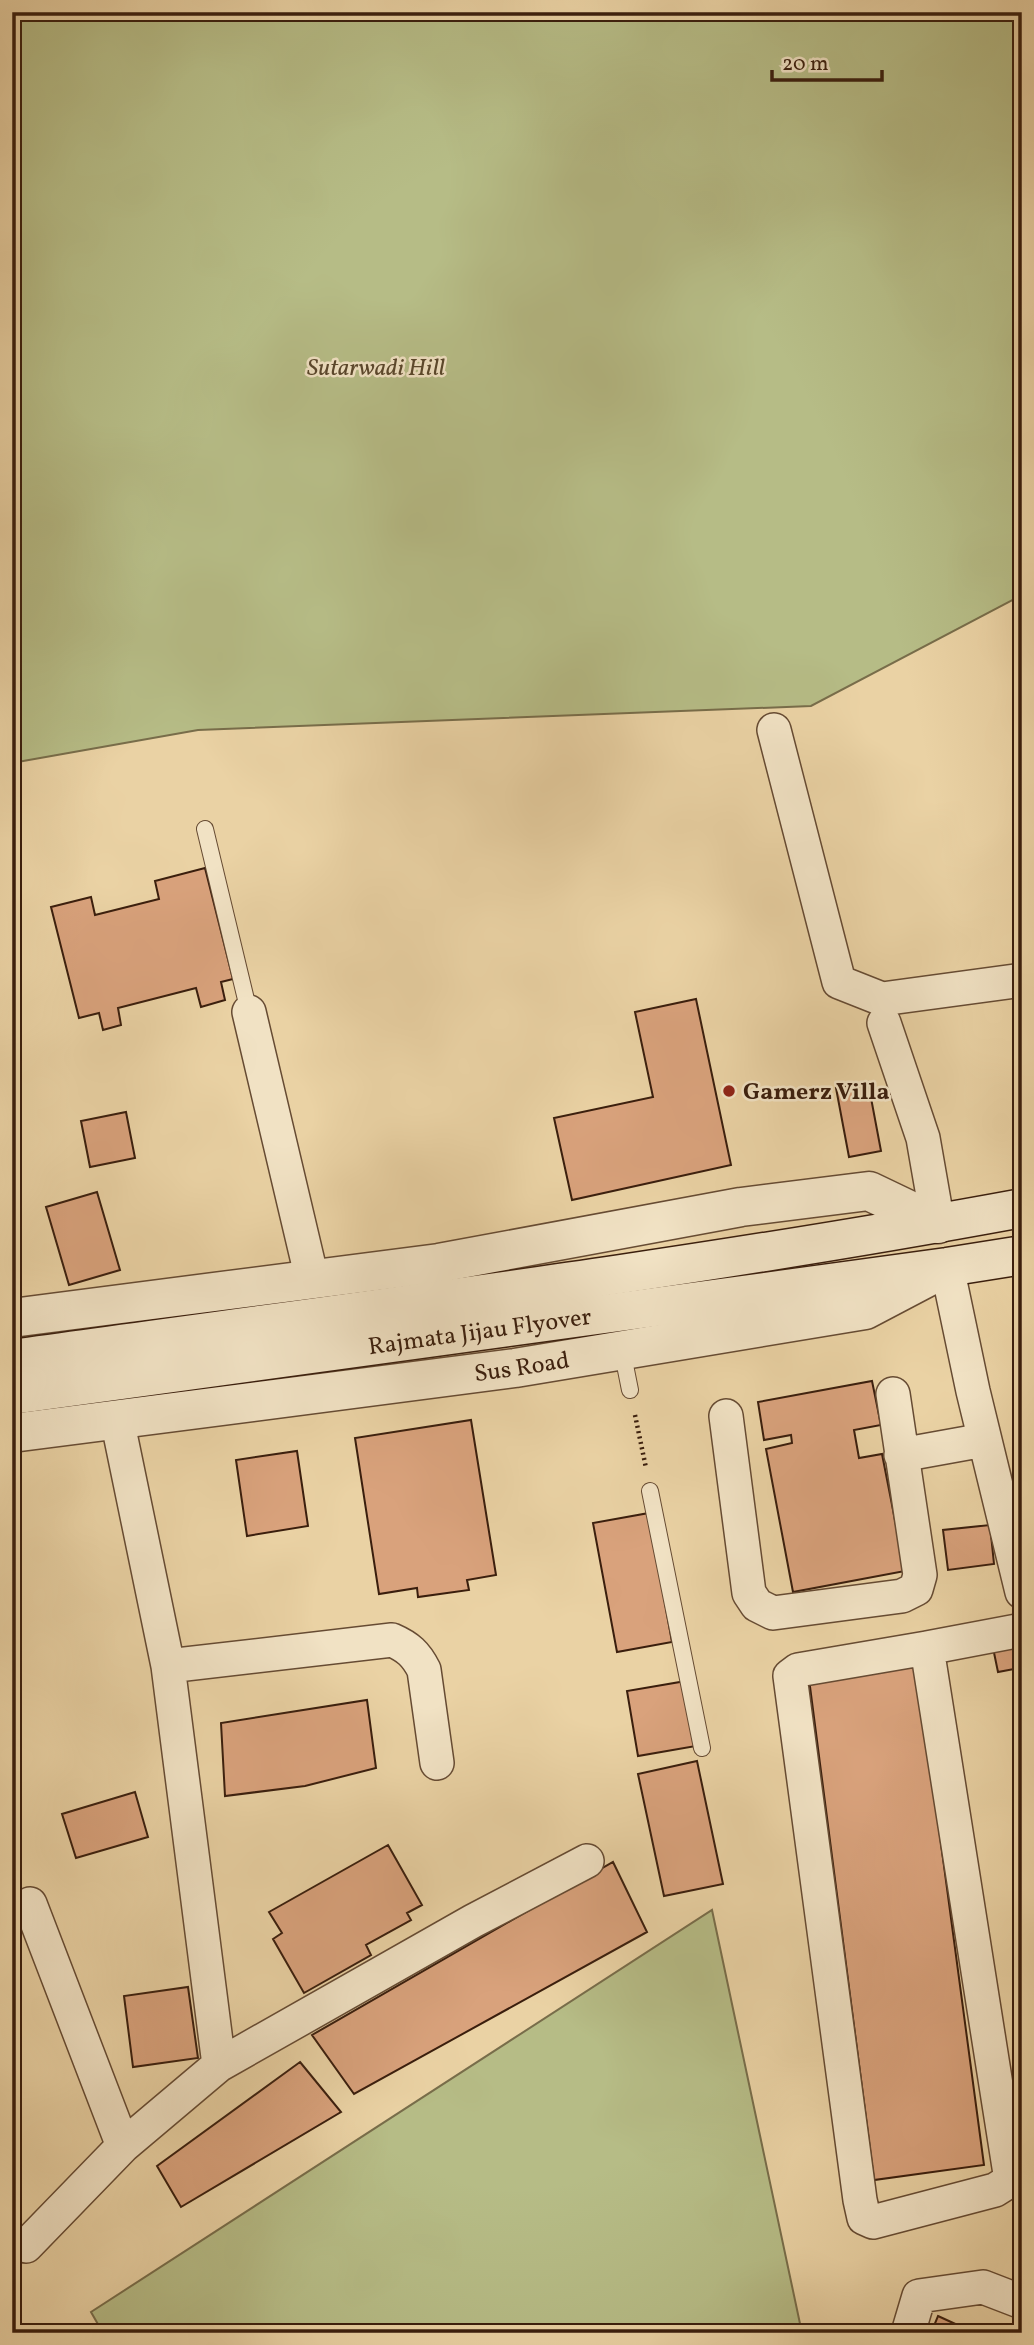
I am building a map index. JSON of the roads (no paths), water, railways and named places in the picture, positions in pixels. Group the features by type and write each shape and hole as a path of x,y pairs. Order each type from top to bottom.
{"main road":[{"path":"12,1318 439,1263 741,1207 869,1191 938,1224 1022,1209"},
{"name":"Rajmata Jijau Flyover","path":"12,1359 565,1283 938,1224"},
{"name":"Sus Road","path":"12,1433 515,1368 865,1310 947,1267 1022,1255"},
{"name":"Rajmata Jijau Flyover","path":"12,1395 947,1267"}],"street":[{"path":"774,730 839,982 882,999 1022,980"},
{"path":"249,1013 312,1279"},
{"path":"884,1023 923,1138 938,1224"},
{"path":"947,1267 984,1440 1022,1592"},
{"path":"726,1416 749,1593 757,1605 773,1613 902,1596 916,1589 920,1575 893,1394"},
{"path":"117,1419 168,1666 219,2065"},
{"path":"901,1455 984,1440"},
{"path":"928,1648 1011,2180 995,2190 873,2222 864,2218 860,2200 790,1676 798,1670 1022,1630"},
{"path":"168,1666 391,1640 406,1646 417,1657 424,1670 437,1763"},
{"path":"26,2246 123,2146 219,2065 473,1921 587,1861"},
{"path":"30,1904 123,2146"},
{"path":"908,2333 919,2296 984,2287 1022,2302"}],"lane":[{"path":"205,829 249,1013"},
{"path":"622,1350 630,1390"},
{"path":"650,1491 702,1748"}],"place":[{"name":"Gamerz Villa","path":"729,1091"}],"park label":[{"name":"Sutarwadi Hill","path":"376,367"}]}
